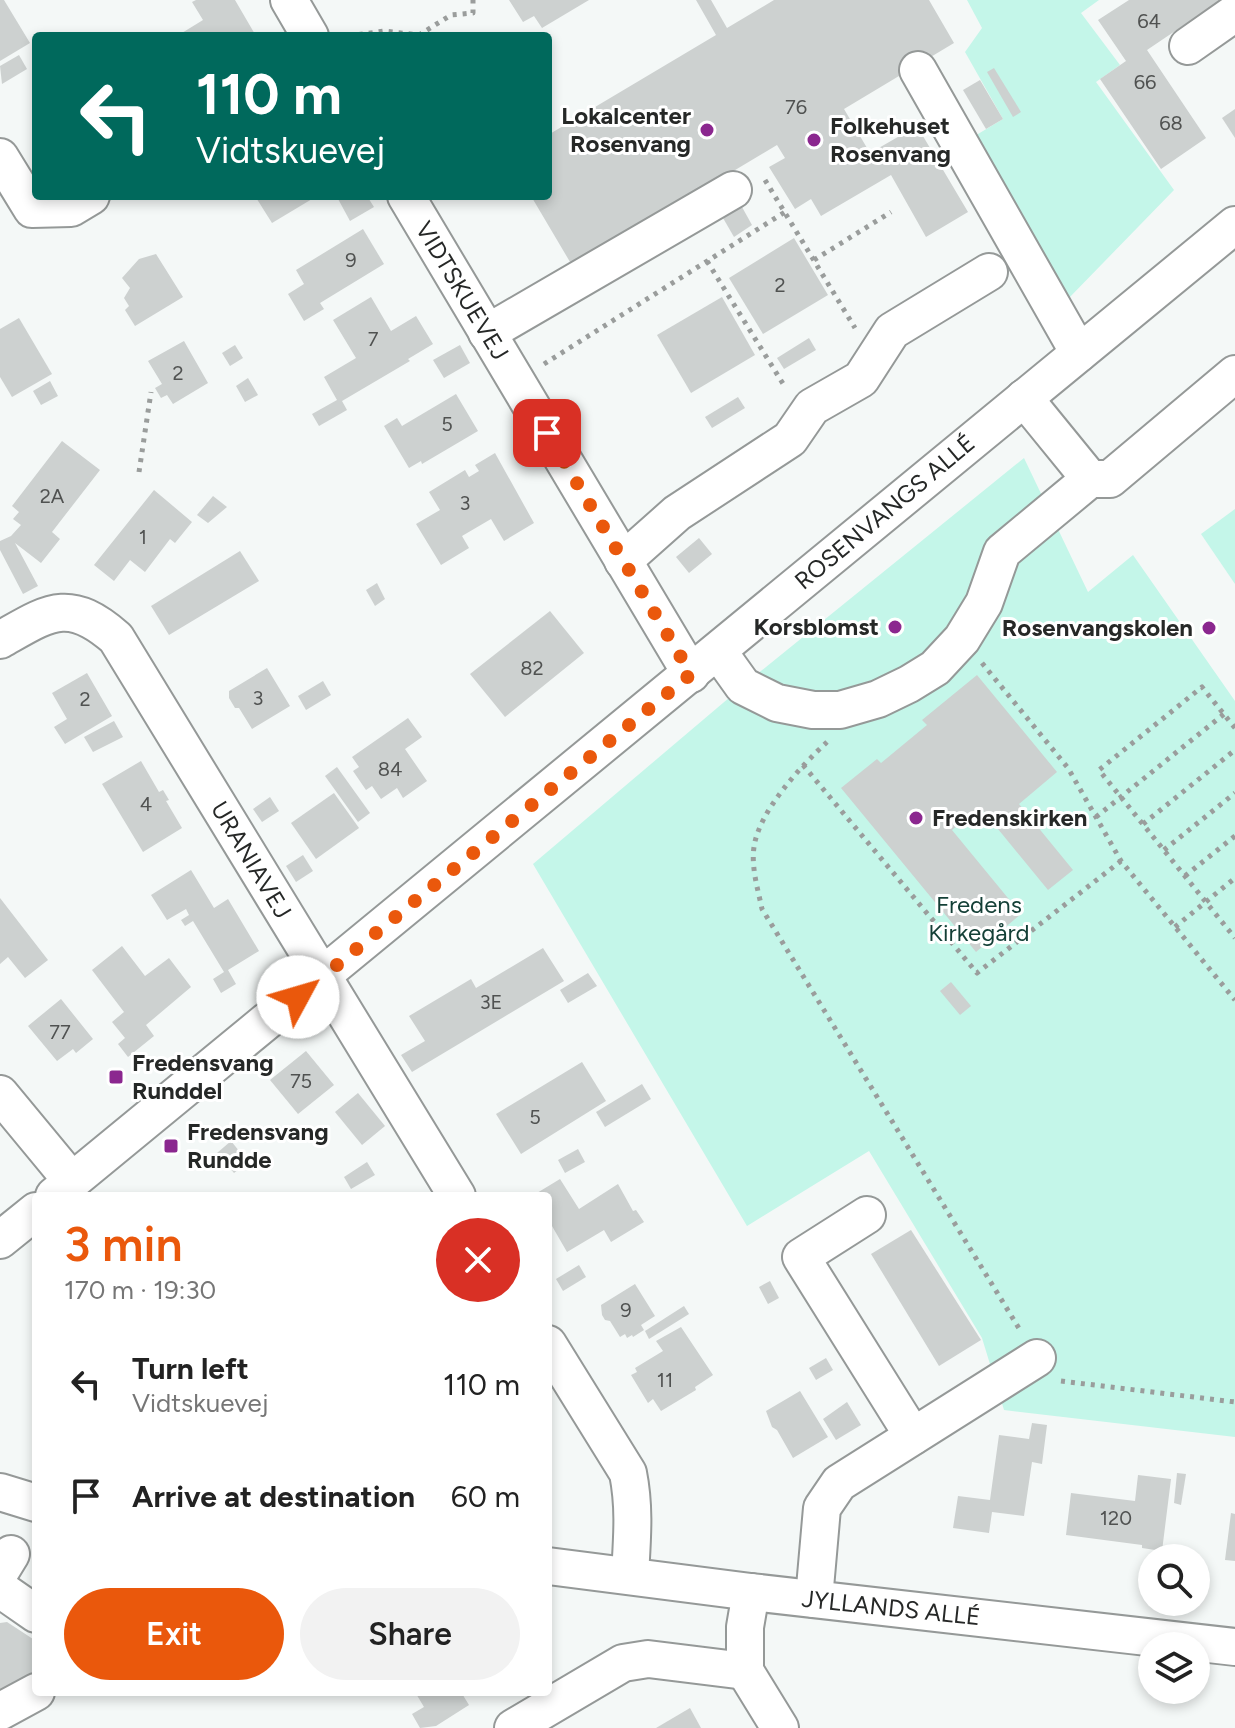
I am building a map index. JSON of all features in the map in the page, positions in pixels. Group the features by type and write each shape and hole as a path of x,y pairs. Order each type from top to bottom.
{"street":[{"path":"289,0 308,32"},
{"path":"1188,46 1235,13"},
{"path":"918,70 1079,353"},
{"path":"0,157 32,209 71,208 84,200"},
{"path":"487,333 733,190"},
{"name":"VIDTSKUEVEJ","path":"408,200 691,674"},
{"name":"ROSENVANGS ALLÉ","path":"63,1189 1079,353 1231,236"},
{"path":"623,561 677,513 790,439 812,407 861,379 892,331 989,272"},
{"path":"718,651 743,686 777,703 813,710 840,710 878,699 909,684 935,668 962,639 984,603 1002,552 1090,479 1110,479 1235,374"},
{"path":"1024,398 1090,479"},
{"name":"URANIAVEJ","path":"0,640 46,614 66,611 101,625 116,638 455,1192"},
{"path":"0,1094 63,1189"},
{"path":"0,1240 32,1214"},
{"path":"867,1215 801,1257 913,1436"},
{"path":"552,1350 628,1473 633,1513 630,1575"},
{"path":"814,1599 822,1508 839,1483 1037,1358"},
{"path":"0,1492 32,1503"},
{"path":"0,1508 32,1504"},
{"name":"JYLLANDS ALLÉ","path":"552,1566 1235,1647"},
{"path":"0,1589 32,1611"},
{"path":"751,1592 745,1627 745,1671 780,1728"},
{"path":"513,1728 623,1663 648,1659 745,1671"},
{"path":"1,1711 32,1694"}],"path":[{"path":"424,32 451,15 473,13 473,0"},
{"path":"733,190 766,179 874,360"},
{"path":"516,382 785,212"},
{"path":"814,260 891,212"},
{"path":"707,261 804,419"},
{"path":"139,472 151,392"},
{"path":"962,639 1068,768 1121,861 1235,1000"},
{"path":"1235,728 1202,687 1099,770 1235,938"},
{"path":"840,710 835,735 803,765 763,820 754,848 762,909 1050,1380 1235,1402"},
{"path":"1096,817 1224,714"},
{"path":"1143,824 1235,750"},
{"path":"803,765 977,973 1121,861"},
{"path":"1164,850 1235,793"},
{"path":"1185,876 1235,836"},
{"path":"1175,927 1235,878"},
{"path":"1226,928 1235,921"}],"green space":[{"path":"967,0 1099,0 1081,13 1120,65 1096,82 1174,190 1068,299 973,137 1003,119 965,52 982,28"},
{"name":"Fredens Kirkegård","path":"1024,458 1088,592 1133,555 1235,701 1235,1437 1004,1410 982,1338 869,1151 747,1226 533,864 756,675"},
{"path":"1235,509 1235,584 1201,534"}],"building":[{"path":"0,0 4,0 30,43 0,61"},
{"path":"235,0 254,32 184,32 203,20 192,2"},
{"path":"509,0 589,0 542,28 534,16 523,22"},
{"name":"Lokalcenter Rosenvang","path":"696,0 711,0 727,28 774,0 929,0 954,43 844,109 870,153 917,126 968,212 926,237 891,175 821,216 811,199 795,209 769,167 785,158 777,145 573,267 533,200 552,200 552,133 716,35"},
{"path":"1129,0 1221,0 1147,50 1206,138 1161,169 1100,79 1126,61 1098,20"},
{"path":"19,55 27,69 2,84 0,66"},
{"path":"994,68 1021,112 1013,117 987,72"},
{"path":"980,80 1003,119 986,129 963,90"},
{"path":"1235,109 1235,138 1222,118"},
{"path":"258,200 310,200 272,223"},
{"path":"339,200 370,200 374,207 350,221"},
{"path":"742,207 752,225 734,237 723,218"},
{"path":"363,229 384,264 320,303 324,309 304,321 288,294 304,284 296,270"},
{"path":"794,238 828,295 763,334 729,278"},
{"path":"156,254 183,297 135,326 125,310 129,306 124,298 130,288 122,278 139,259"},
{"path":"371,297 391,331 416,316 433,344 342,401 347,410 319,426 312,414 337,400 324,377 356,358 333,320"},
{"path":"722,297 755,355 691,393 657,335"},
{"path":"19,318 52,374 12,397 0,377 0,329"},
{"path":"809,338 816,350 784,369 777,358"},
{"path":"184,341 208,383 173,404 167,395 161,398 155,388 162,384 148,361"},
{"path":"235,345 243,358 230,366 222,353"},
{"path":"460,345 470,363 444,378 433,360"},
{"path":"248,378 258,395 245,402 236,386"},
{"path":"50,381 58,396 41,405 33,391"},
{"path":"456,394 478,431 422,464 421,461 409,468 384,426 397,418 402,426"},
{"path":"738,397 745,408 712,428 705,417"},
{"path":"62,441 100,470 52,532 60,539 41,563 15,543 38,586 23,594 0,550 0,541 11,536 21,525 13,519 19,512 12,506"},
{"path":"495,453 534,523 504,541 491,519 462,536 469,548 441,565 416,524 440,510 429,492 465,470 469,477 479,471 475,465"},
{"path":"154,490 192,522 175,543 170,539 145,572 130,560 114,581 94,565"},
{"path":"213,496 227,507 208,523 197,515"},
{"path":"699,538 712,554 689,573 676,557"},
{"path":"240,551 259,581 169,635 151,606"},
{"path":"377,583 385,599 375,606 366,590"},
{"path":"550,611 584,653 505,717 470,674"},
{"path":"267,668 290,706 252,729 239,708 235,708 229,691"},
{"path":"87,673 112,716 65,744 54,727 67,719 52,693"},
{"name":"Fredenskirken","path":"977,675 1057,772 1019,804 1073,870 1048,890 980,807 952,830 1021,914 976,952 841,788 877,759 881,763 927,725 922,720"},
{"path":"323,681 331,695 306,710 298,696"},
{"path":"408,718 422,737 405,749 427,781 403,798 397,788 381,799 372,786 366,790 353,771 359,767 352,757"},
{"path":"114,721 123,737 93,752 84,737"},
{"path":"141,761 159,792 163,790 182,828 143,852 102,784"},
{"path":"337,767 370,813 358,822 325,776"},
{"path":"334,793 359,828 316,859 291,823"},
{"path":"270,797 279,811 262,822 253,809"},
{"path":"303,855 313,871 296,882 286,866"},
{"path":"191,870 214,908 228,899 259,951 228,970 236,984 221,993 213,979 224,972 193,921 185,926 181,920 189,915 186,909 167,920 151,895"},
{"path":"0,898 48,960 25,978 8,957 0,964"},
{"path":"122,946 145,976 169,958 191,987 146,1025 154,1036 128,1057 118,1044 125,1038 112,1022 124,1012 92,970"},
{"path":"543,948 564,981 412,1072 401,1055 425,1041 409,1016 471,979 476,988"},
{"path":"588,973 597,986 568,1003 560,990"},
{"path":"951,982 971,1006 960,1015 940,991"},
{"path":"61,999 93,1039 76,1053 73,1049 57,1061 28,1026"},
{"path":"306,1051 334,1085 298,1114 270,1080"},
{"path":"582,1062 606,1101 521,1154 496,1114"},
{"path":"642,1084 651,1099 605,1127 596,1112"},
{"path":"358,1093 385,1126 362,1145 335,1112"},
{"path":"231,1141 248,1162 234,1173 217,1153"},
{"path":"578,1149 585,1162 565,1173 558,1160"},
{"path":"367,1162 375,1175 351,1189 344,1177"},
{"path":"560,1179 579,1209 618,1184 633,1211 636,1210 644,1222 611,1242 604,1230 567,1252 552,1226 552,1192 539,1192"},
{"path":"911,1230 981,1340 939,1366 871,1254"},
{"path":"579,1265 586,1277 563,1291 556,1279"},
{"path":"770,1281 779,1298 768,1304 759,1287"},
{"path":"635,1284 655,1316 641,1325 644,1330 633,1337 627,1338 625,1334 620,1337 602,1315 601,1305"},
{"path":"684,1306 689,1314 649,1339 645,1331"},
{"path":"681,1327 713,1375 695,1387 696,1390 661,1411 653,1399 648,1403 631,1375 637,1372 635,1368 663,1351 656,1341"},
{"path":"826,1358 833,1370 816,1380 809,1368"},
{"path":"800,1391 828,1437 793,1458 777,1430 772,1427 766,1411"},
{"path":"847,1402 861,1425 836,1440 823,1419"},
{"path":"1032,1423 1047,1425 1042,1464 1032,1462 1024,1516 992,1512 989,1533 953,1528 958,1496 990,1500 999,1435 1029,1439"},
{"path":"1177,1473 1186,1474 1181,1505 1174,1503"},
{"path":"1138,1475 1171,1479 1163,1544 1138,1544 1066,1535 1071,1493 1135,1501"},
{"path":"1231,1513 1235,1514 1235,1561 1225,1560"},
{"path":"7,1622 32,1638 32,1681 0,1698 0,1623"},
{"path":"417,1696 463,1696 469,1705 436,1726 420,1728 412,1714 424,1707"},
{"path":"690,1708 701,1728 656,1728"}],"place":[{"name":"Lokalcenter Rosenvang","path":"707,130"},
{"name":"Folkehuset Rosenvang","path":"814,140"},
{"name":"Korsblomst","path":"895,627"},
{"name":"Rosenvangskolen","path":"1209,628"},
{"name":"Fredenskirken","path":"916,818"},
{"name":"Fredensvang Runddel","path":"116,1077"},
{"name":"Fredensvang Rundde","path":"171,1146"}],"route":[{"path":"298,997 691,674 547,433"}]}
